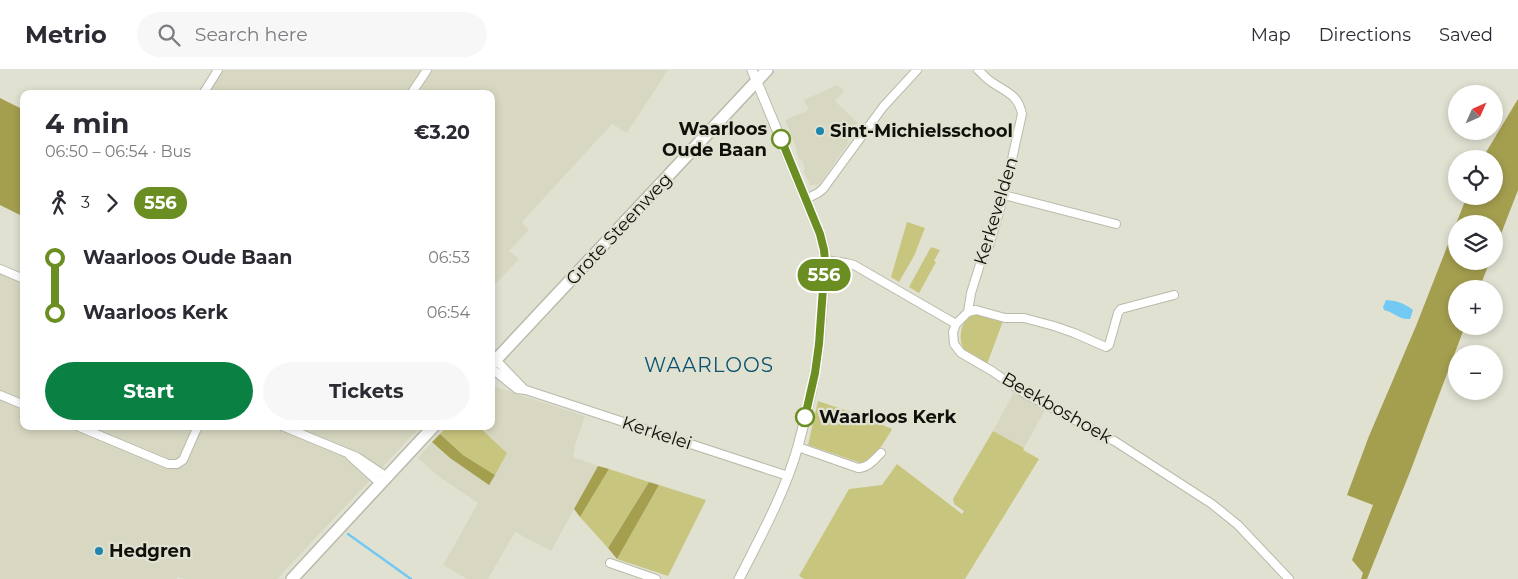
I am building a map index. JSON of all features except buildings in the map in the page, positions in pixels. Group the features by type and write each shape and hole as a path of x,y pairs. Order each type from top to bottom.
{"main road":[{"name":"Grote Steenweg","path":"495,363 754,75 767,70"},
{"path":"292,579 430,430"}],"street":[{"path":"206,90 218,70"},
{"path":"414,90 427,70"},
{"path":"806,199 823,189 882,107 917,70"},
{"name":"Kerkevelden","path":"968,312 983,255 988,246 1004,195 1022,114 1016,98 978,70"},
{"path":"739,579 788,476 798,447 815,373 825,260 822,241 806,199 754,75"},
{"path":"1004,195 1116,224"},
{"path":"825,260 854,265 956,324 968,312 976,310 1005,318 1024,318 1074,333 1106,347 1120,309 1174,295"},
{"path":"0,269 20,277"},
{"name":"Beekboshoek","path":"956,324 953,332 954,344 961,353 1024,393 1116,442 1212,504 1238,525 1289,579"},
{"name":"Kerkelei","path":"495,367 526,390 788,476"},
{"path":"0,395 20,403"},
{"path":"87,430 168,464 177,464 183,460 196,430"},
{"path":"291,430 357,456 384,480"},
{"path":"798,447 858,468 868,466 881,453"},
{"path":"610,563 656,579"}],"shaded area":[{"path":"220,70 668,70 627,133 612,124 522,222 529,230 509,251 519,259 495,285 495,90 207,90"},
{"name":"Sint-Michielsschool","path":"837,85 844,91 835,101 858,123 846,136 849,142 819,185 810,185 803,170 805,169 802,160 800,161 785,120 809,110 804,100"},
{"path":"0,98 20,108 20,215 0,205"},
{"path":"1518,99 1518,190 1503,229 1503,215 1460,215 1463,205 1503,205 1503,150 1487,150 1493,140 1503,140 1503,124"},
{"path":"907,222 925,228 914,256 899,282 891,277"},
{"path":"1448,244 1448,270 1486,270 1483,280 1448,280 1448,335 1462,335 1458,345 1448,345 1448,371 1367,579 1361,579 1363,573 1352,560 1373,505 1347,495 1369,436 1416,326"},
{"path":"931,247 940,250 934,261 936,262 919,293 909,287"},
{"path":"0,273 20,281 20,430 417,430 277,579 185,579 178,577 177,579 0,579"},
{"path":"973,314 1003,321 987,364 969,353 962,345 961,330"},
{"path":"495,386 585,416 573,457 598,466 551,551 515,532 488,579 467,579 443,565 478,503 438,476 418,458 432,442 450,458 489,484 507,453 482,430 495,430"},
{"path":"1014,392 1045,410 1024,448 993,431"},
{"path":"818,401 862,416 892,429 875,454 861,463 808,445"},
{"path":"444,430 482,430 507,453 495,475 463,455 440,434"},
{"path":"993,431 1024,448 1023,450 1039,459 965,579 804,579 799,576 849,489 882,485 897,464 962,514 964,511 954,504 953,499"},
{"path":"440,434 463,455 495,475 489,485 450,458 432,442"},
{"path":"598,466 609,469 580,517 574,509"},
{"path":"609,469 649,482 608,548 580,517"},
{"path":"649,482 659,485 617,559 608,548"},
{"path":"659,485 706,500 668,576 617,559"}],"water":[{"path":"1386,300 1400,303 1413,310 1410,319 1384,310 1383,307"}],"waterway":[{"path":"348,534 411,579"}],"bus line":[{"name":"556","path":"781,139 820,234 825,260 819,344 815,373 805,417"}],"place":[{"name":"Sint-Michielsschool","path":"820,131"},
{"name":"Waarloos Oude Baan","path":"781,139"},
{"name":"Waarloos Kerk","path":"805,417"},
{"name":"Hedgren","path":"99,551"}],"district":[{"name":"WAARLOOS","path":"709,365"}]}
